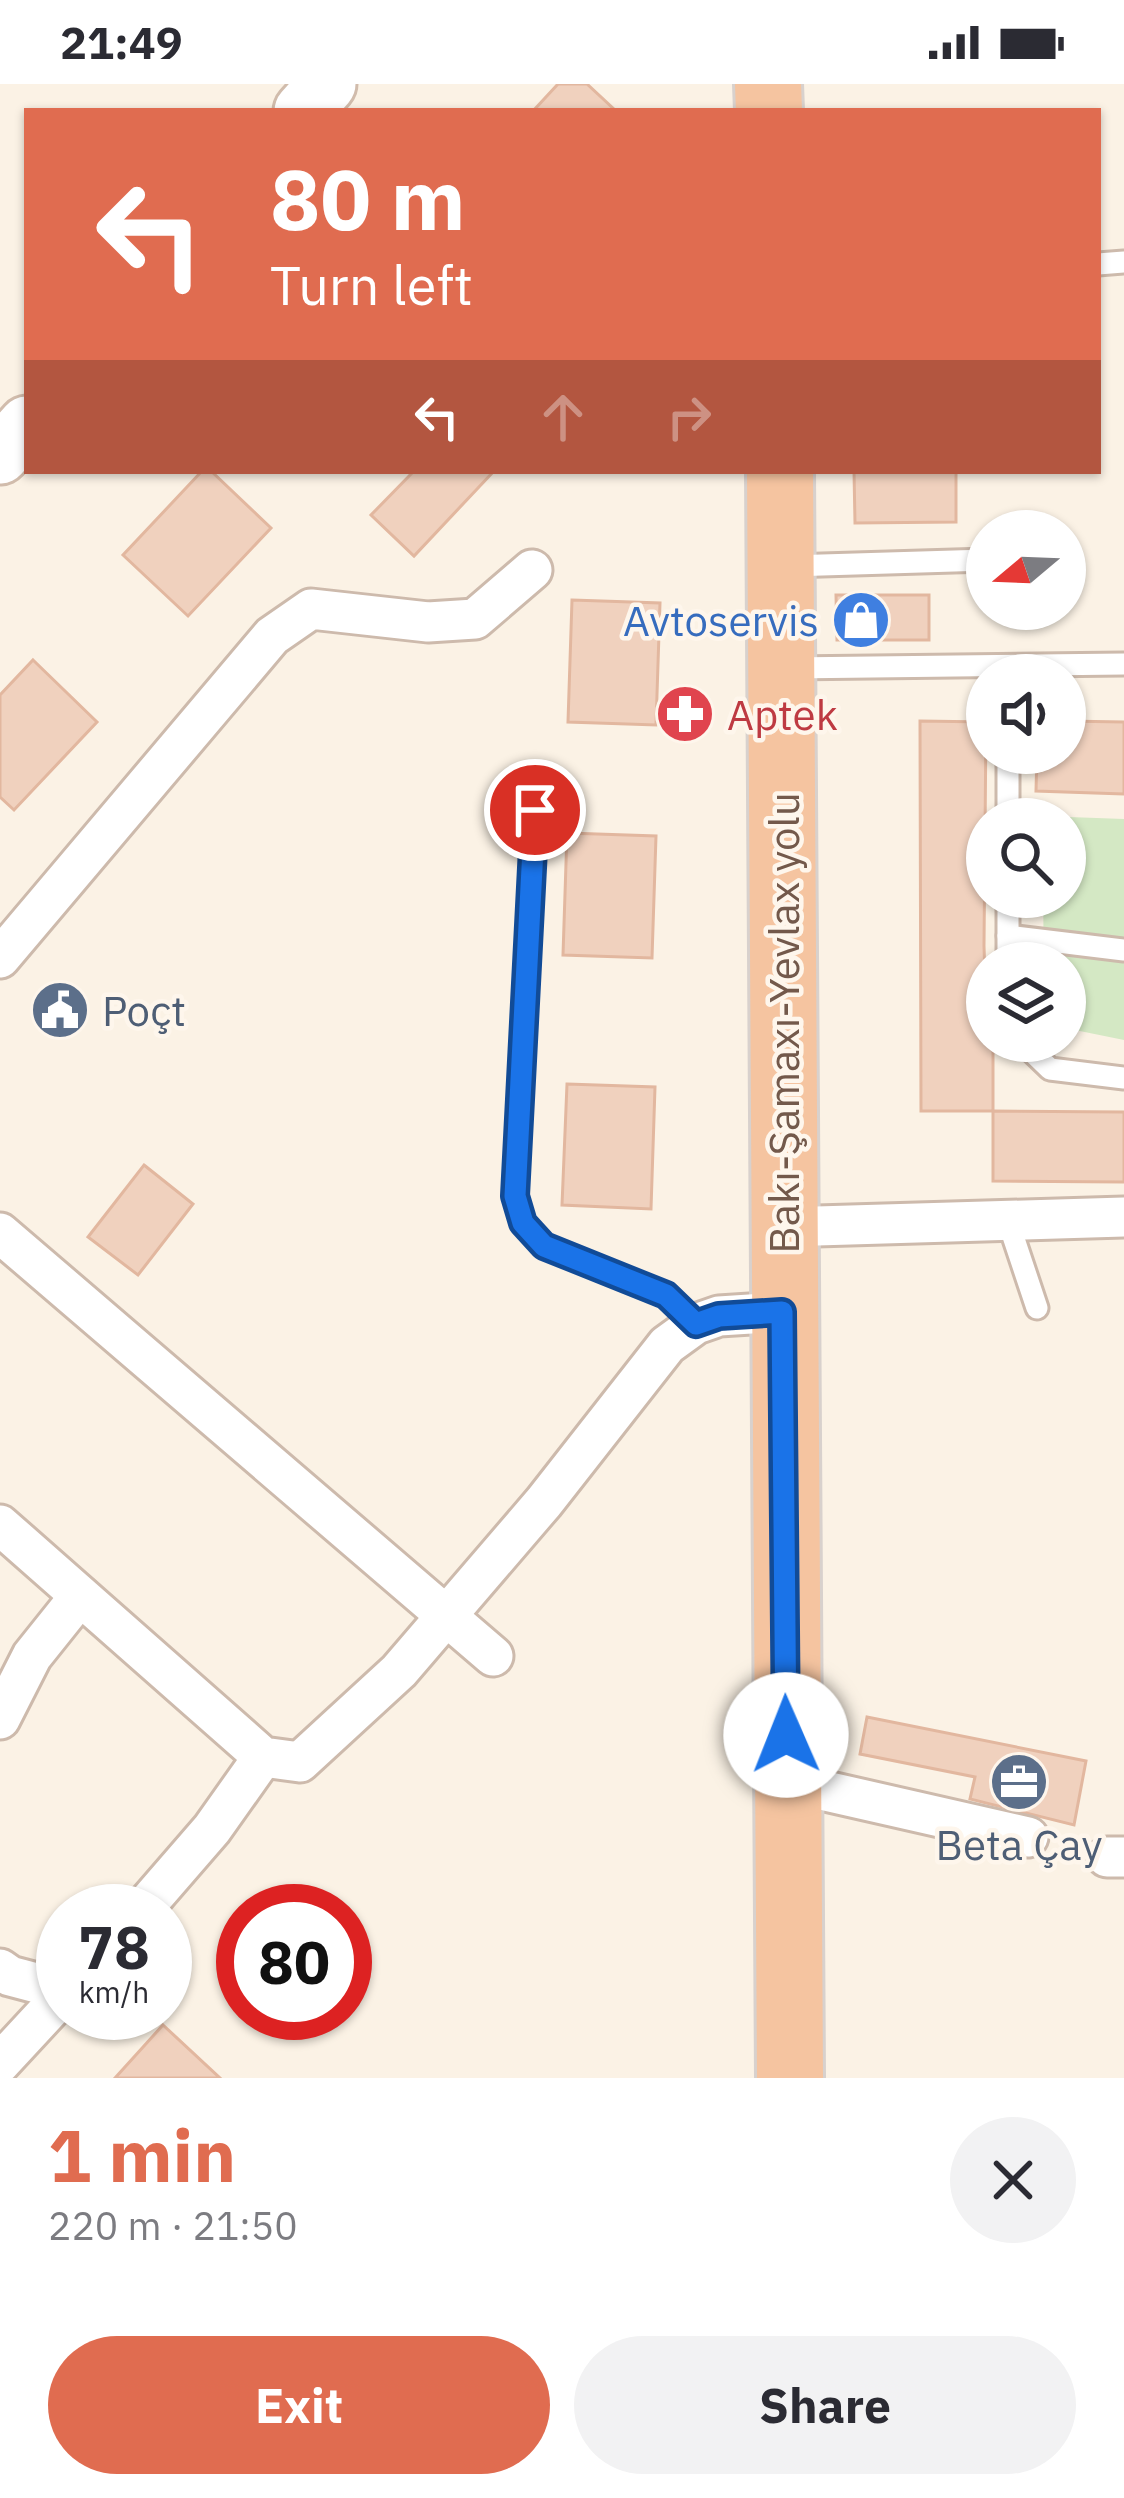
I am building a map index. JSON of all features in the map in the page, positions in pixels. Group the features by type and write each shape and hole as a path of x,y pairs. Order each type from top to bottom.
{"highway":[{"name":"Bakı-Şamaxı-Yevlax yolu","path":"780,474 790,2078"}],"main road":[{"path":"306,108 327,84"},
{"path":"0,455 24,427"}],"street":[{"path":"0,958 272,636 310,609 428,622 476,619 532,570"},
{"path":"783,1227 1124,1217"},
{"path":"0,1233 493,1656"},
{"path":"0,1525 263,1756 300,1762 399,1671 544,1502 668,1345 696,1324 719,1316 782,1312"},
{"path":"0,1719 32,1656 80,1596"},
{"path":"164,1884 212,1829 263,1756"},
{"path":"786,1782 1028,1837"},
{"path":"0,1969 36,1984"},
{"path":"0,2063 36,2023"}],"lane":[{"path":"782,566 966,561"},
{"path":"1086,666 1124,664"},
{"path":"782,668 966,670"},
{"path":"535,810 515,1196 523,1223 544,1246 666,1295 696,1324"},
{"path":"1008,918 1008,942"},
{"path":"1008,937 1124,950"},
{"path":"1043,1062 1050,1069 1124,1078"},
{"path":"1008,1221 1036,1308"}],"green space":[{"path":"1086,818 1124,819 1124,1040 1086,1032 1086,942 1044,942 1043,918 1086,918"}],"building":[{"path":"558,84 587,84 613,108 536,108"},
{"path":"199,474 214,474 271,528 188,616 123,555"},
{"path":"411,474 491,474 414,556 371,515"},
{"path":"854,474 956,474 956,522 855,523"},
{"path":"836,595 929,595 929,640 837,640"},
{"path":"572,600 660,603 656,725 568,722"},
{"path":"33,660 97,722 14,810 0,797 0,695"},
{"path":"920,721 966,722 966,774 986,774 985,798 966,798 966,918 984,918 984,942 966,942 966,1062 993,1062 993,1111 921,1111"},
{"path":"1086,721 1124,722 1124,794 1036,791 1036,774 1086,774"},
{"path":"567,833 656,836 652,958 563,955"},
{"path":"567,1084 655,1087 651,1209 562,1205"},
{"path":"993,1111 1124,1112 1124,1182 993,1181"},
{"path":"144,1165 193,1204 138,1275 88,1237"},
{"path":"867,1717 1086,1761 1074,1825 970,1799 975,1777 860,1754"},
{"path":"149,2040 179,2040 220,2078 115,2078"}],"place":[{"name":"Avtoservis","path":"861,620"},
{"name":"Aptek","path":"685,714"},
{"name":"Poçt","path":"60,1010"},
{"name":"Beta Çay","path":"1019,1782"}],"route":[{"path":"535,810 515,1196 523,1223 544,1246 666,1295 696,1324 719,1316 782,1312 786,1735"}]}
